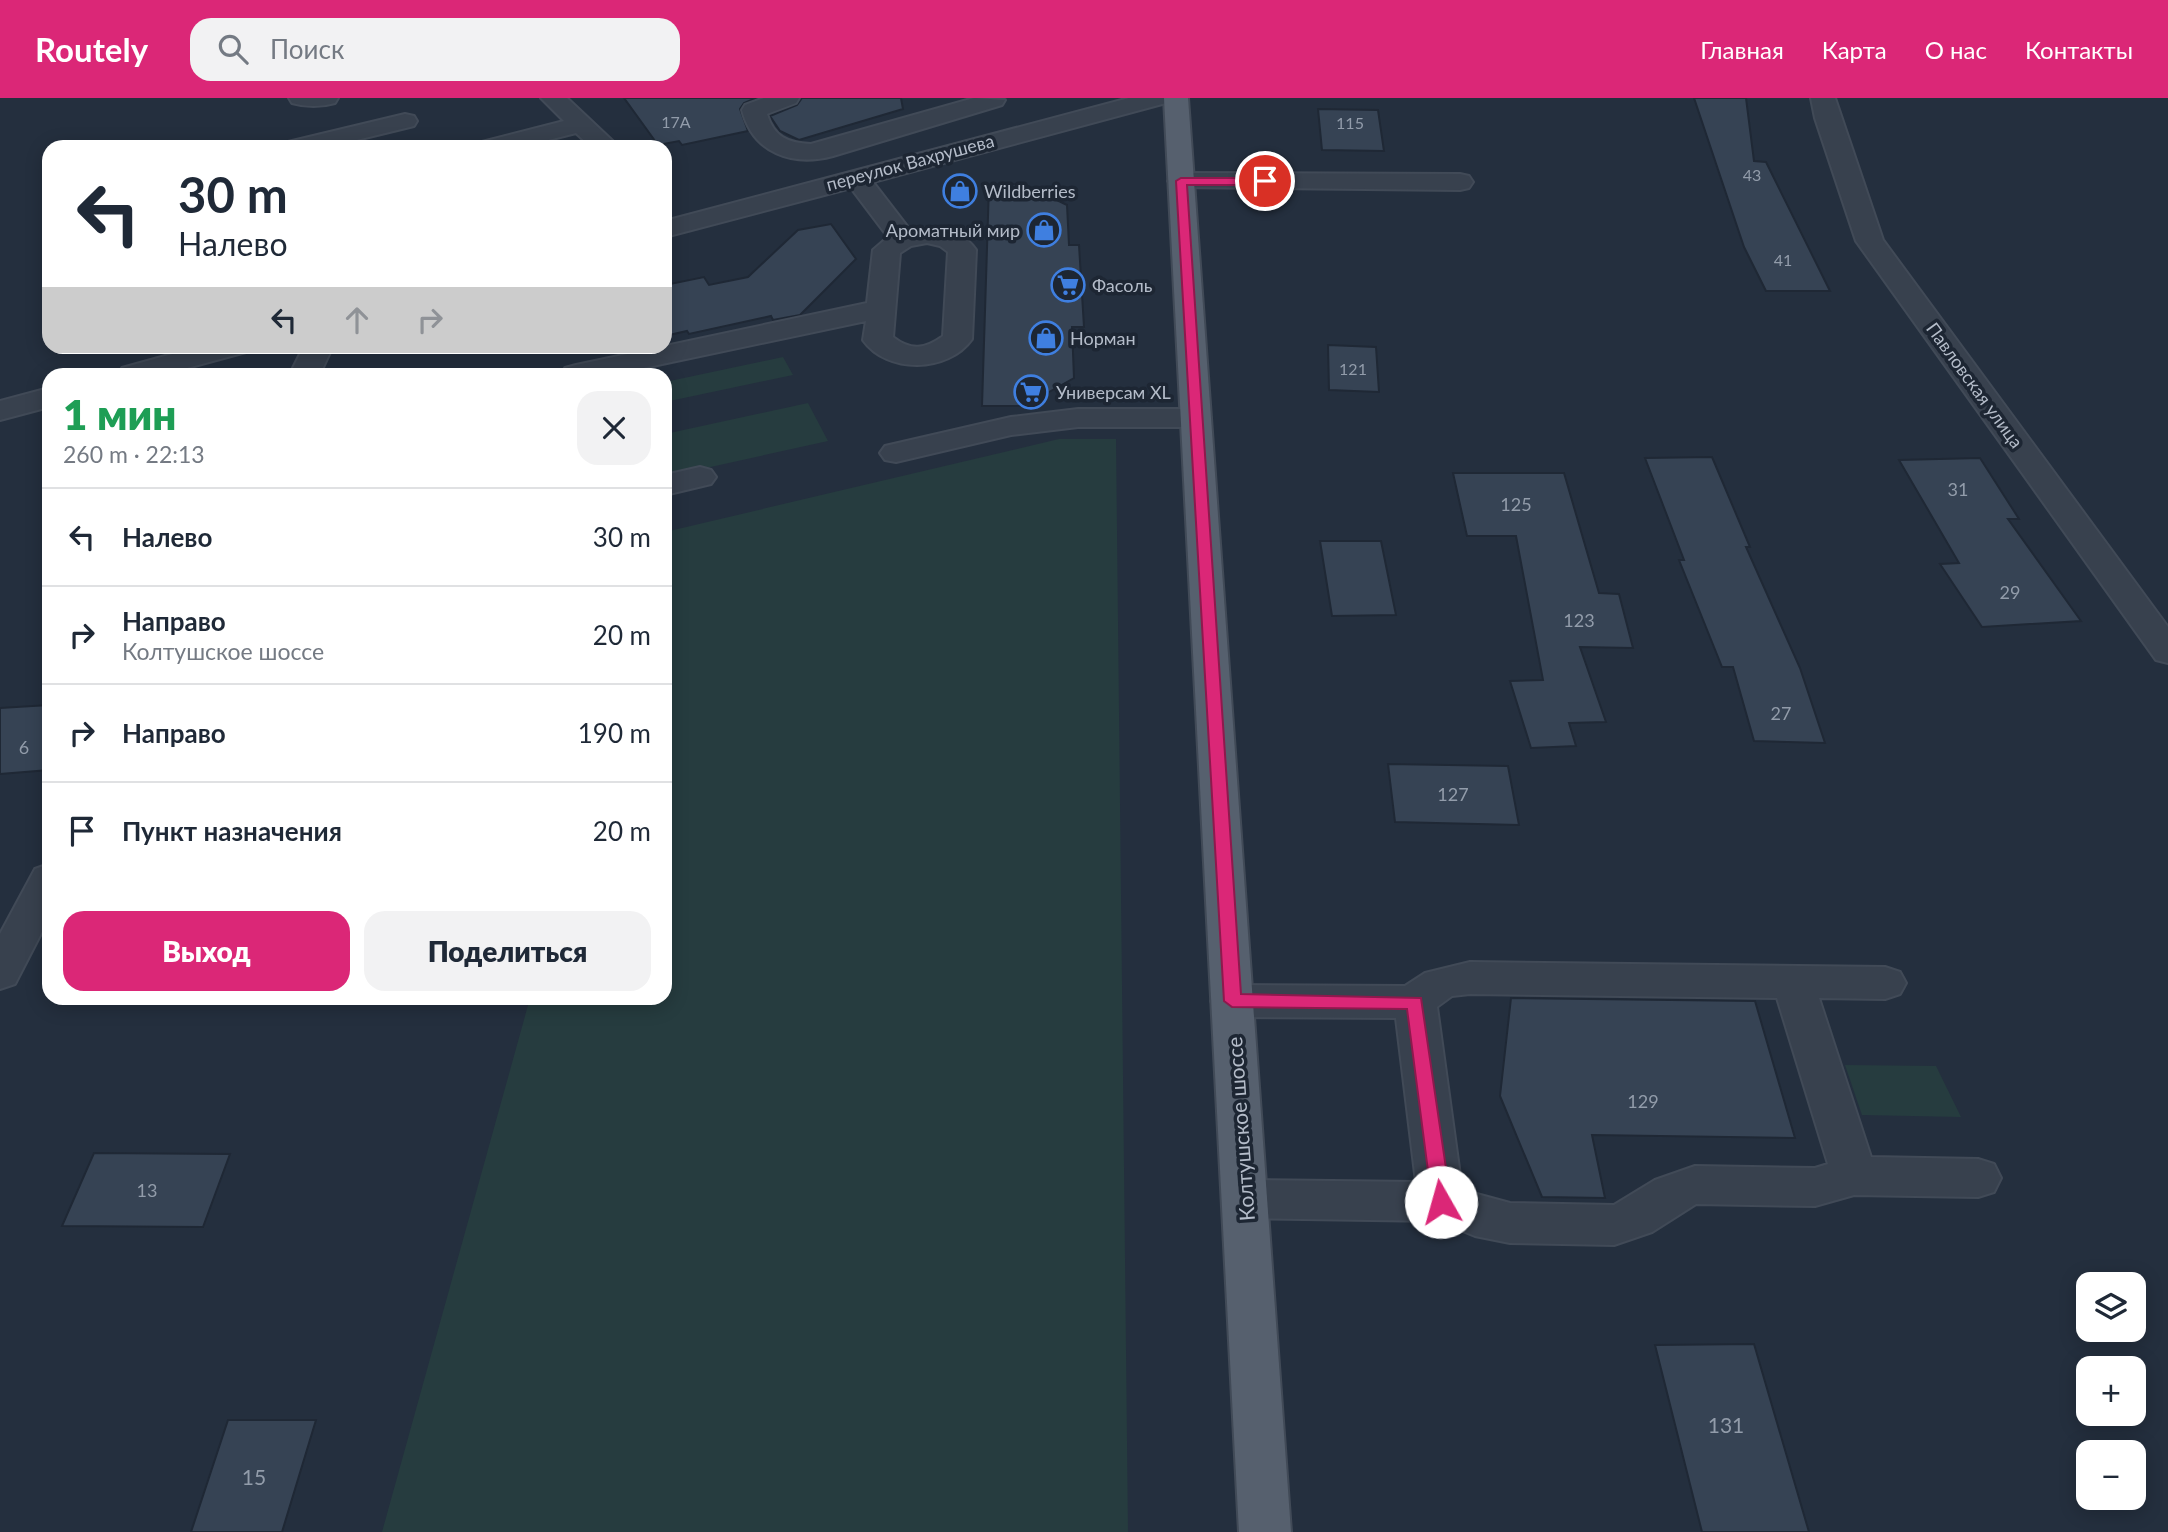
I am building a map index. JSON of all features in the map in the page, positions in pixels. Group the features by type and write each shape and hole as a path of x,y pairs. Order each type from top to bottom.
{"main road":[{"name":"Колтушское шоссе","path":"1176,98 1265,1532"}],"street":[{"path":"301,98 326,98"},
{"path":"341,140 411,129 386,98"},
{"path":"553,98 578,125 597,140"},
{"path":"787,98 754,110 757,127 777,147 806,153 824,151 992,99 1035,129"},
{"name":"переулок Вахрушева","path":"672,227 1157,98"},
{"name":"Павловская улица","path":"1824,98 1827,118 1870,241 2168,652"},
{"path":"519,140 578,125"},
{"path":"856,177 903,239"},
{"path":"1181,181 1460,182"},
{"path":"927,235 949,239 962,250 957,340 941,353 915,357 892,352 877,340 887,250 903,239 927,235"},
{"path":"672,354 881,309"},
{"path":"155,368 207,354"},
{"path":"604,368 670,354"},
{"path":"0,411 42,399"},
{"path":"896,453 1024,424 1078,418 1196,418"},
{"path":"672,484 700,478"},
{"path":"0,973 42,892"},
{"path":"1441,1202 1415,1003 1427,989 1437,984 1470,978 1885,983"},
{"path":"1793,982 1854,1177"},
{"path":"1232,1001 1415,1003"},
{"path":"1245,1199 1441,1202 1475,1216 1510,1223 1614,1224 1636,1218 1671,1194 1695,1185 1815,1187 1854,1177 1978,1178"}],"green space":[{"path":"783,357 793,375 672,401 672,381"},
{"path":"808,403 828,441 672,475 672,432"},
{"path":"1059,439 1116,439 1128,1532 382,1532 528,1005 672,1005 672,530"},
{"path":"1845,1065 1936,1066 1961,1117 1862,1115"}],"building":[{"path":"624,98 756,98 744,103 740,109 748,131 682,145 679,141 654,140"},
{"path":"802,98 901,98 903,109 799,140 780,131 770,116 797,105"},
{"path":"1694,98 1746,98 1754,161 1766,162 1830,291 1766,291 1744,247"},
{"path":"1318,109 1378,110 1384,151 1322,150"},
{"path":"1024,184 1067,205 1069,245 1079,245 1084,327 1072,327 1074,378 1024,406 982,406 989,185"},
{"path":"831,224 856,259 800,315 773,320 771,316 689,334 687,331 672,334 672,284 704,277 709,285 748,277 798,230"},
{"path":"1328,345 1376,347 1379,392 1329,390"},
{"path":"1712,457 1750,547 1746,547 1800,668 1825,743 1754,741 1733,667 1722,667 1679,560 1684,560 1645,458"},
{"path":"1980,458 2019,519 2008,519 2081,621 1982,627 1940,564 1959,563 1899,460"},
{"path":"1453,473 1564,473 1599,593 1619,594 1633,648 1580,647 1606,722 1569,723 1576,746 1531,748 1510,681 1543,680 1516,536 1467,536"},
{"path":"1320,541 1381,541 1396,615 1332,616"},
{"path":"42,705 42,771 0,774 0,708"},
{"path":"1388,764 1508,766 1519,825 1395,822"},
{"path":"1511,998 1755,1001 1795,1138 1592,1135 1605,1198 1542,1197 1500,1096"},
{"path":"94,1153 230,1154 203,1227 62,1226"},
{"path":"1754,1344 1809,1532 1702,1532 1655,1345"},
{"path":"228,1420 316,1420 282,1532 191,1532"}],"place":[{"name":"Wildberries","path":"960,191"},
{"name":"Ароматный мир","path":"1044,230"},
{"name":"Фасоль","path":"1068,285"},
{"name":"Норман","path":"1046,338"},
{"name":"Универсам XL","path":"1031,392"}],"route":[{"path":"1265,181 1181,181 1232,1001 1415,1003 1441,1202"}]}
